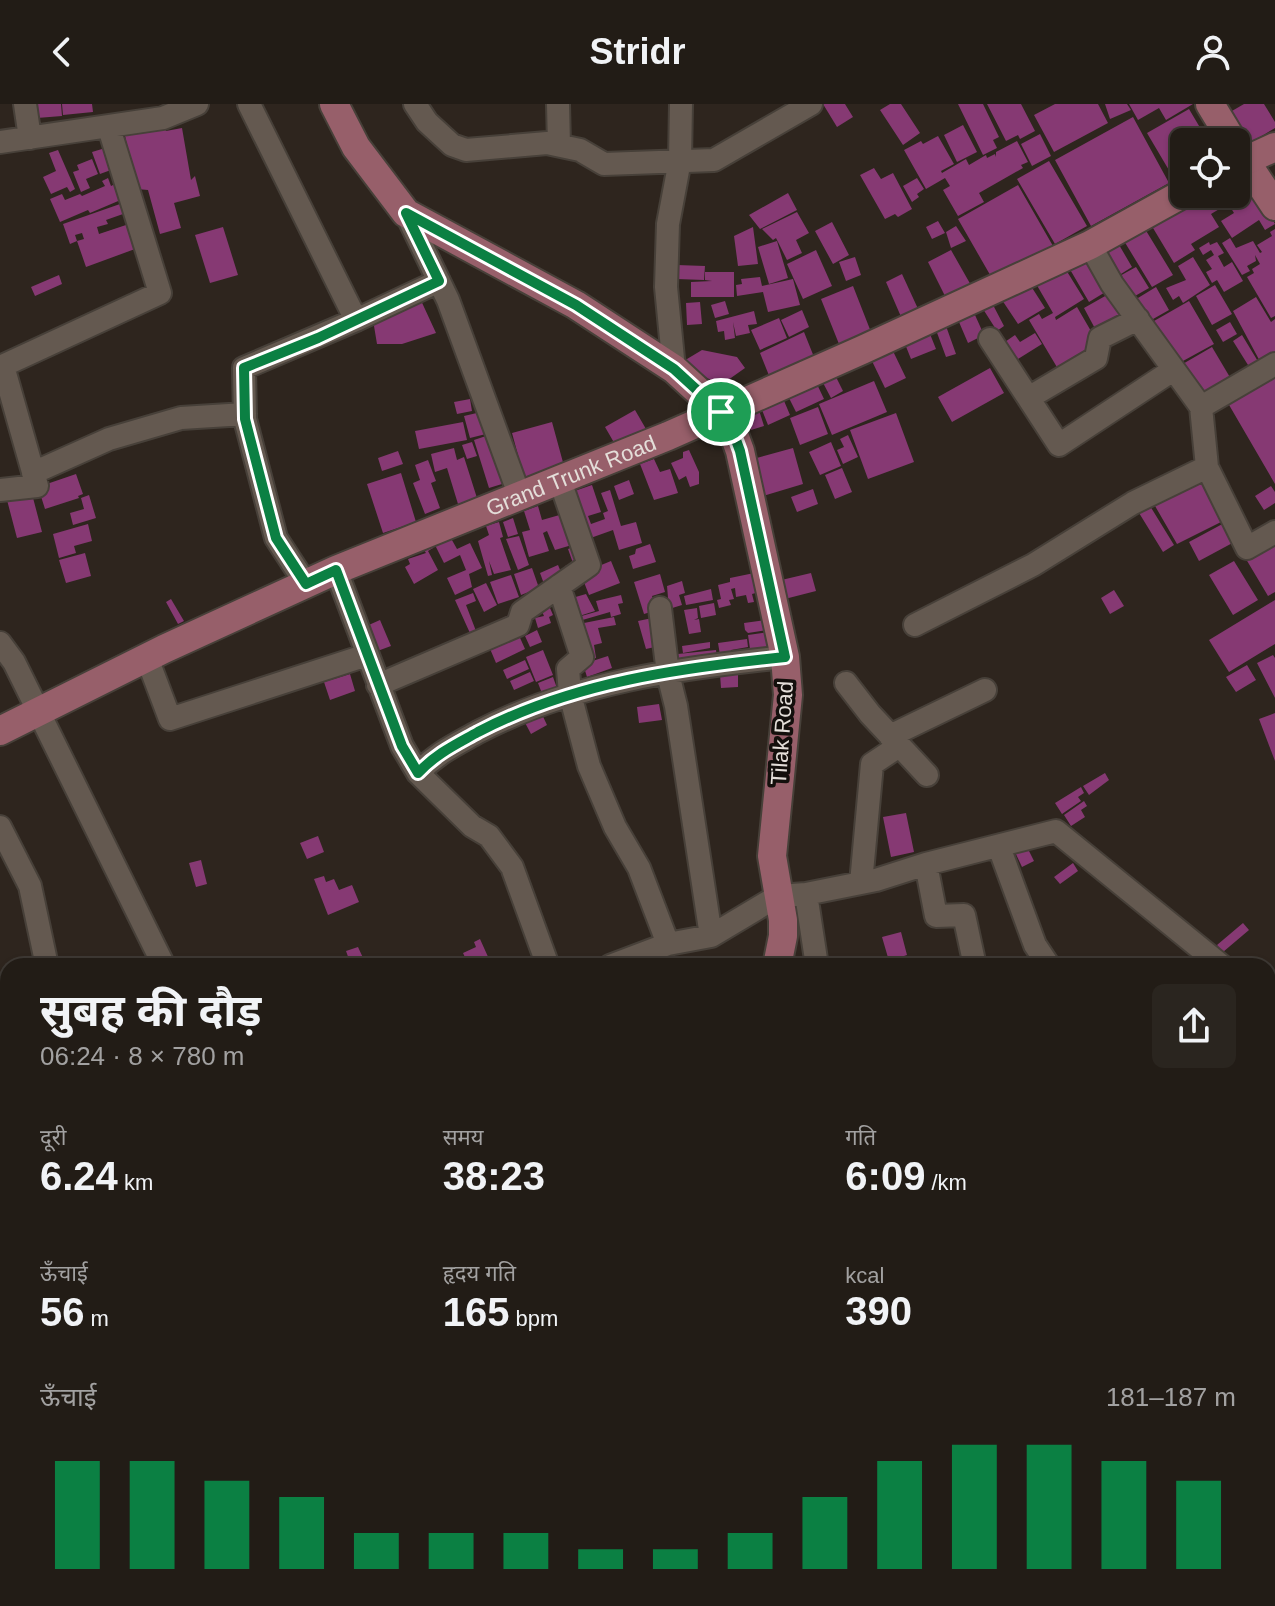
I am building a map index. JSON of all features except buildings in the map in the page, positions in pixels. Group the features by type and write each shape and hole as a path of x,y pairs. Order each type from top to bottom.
{"main road":[{"path":"334,104 356,147 406,213 576,305 674,369 721,412"},
{"path":"1210,104 1223,128"},
{"path":"1250,152 1275,147"},
{"path":"1250,172 1275,206"},
{"name":"Grand Trunk Road","path":"0,731 336,570 560,481 721,412 1090,245 1170,201"},
{"name":"Tilak Road","path":"721,412 732,429 740,451 785,657 788,695 772,856 783,936 779,958"}],"street":[{"path":"25,104 30,138"},
{"path":"0,142 109,128 159,111 197,104"},
{"path":"249,104 356,320"},
{"path":"415,104 427,122 452,145 466,150 547,143 580,150 604,164 714,160 811,104"},
{"path":"558,104 559,145"},
{"path":"674,369 666,287 668,224 680,160 681,104"},
{"path":"0,490 37,486 1,367 160,293 109,128"},
{"path":"406,213 439,281 486,396 520,497"},
{"path":"1090,245 1112,284 1201,407 1207,467 1247,548 1275,532"},
{"path":"306,584 276,538 245,414 244,368 439,281"},
{"path":"1030,397 1096,358 1100,338 1138,319"},
{"path":"990,339 1059,445 1173,370"},
{"path":"1201,407 1275,364"},
{"path":"33,473 109,439 181,418 245,414"},
{"path":"915,625 1033,565 1133,503 1207,467"},
{"path":"378,685 518,625 522,612 589,565 560,481"},
{"path":"336,570 402,746 418,773 472,826 489,836 512,867 545,958"},
{"path":"559,586 582,657 568,669 570,694 589,766 615,827 639,868 668,944"},
{"path":"660,608 711,936"},
{"path":"0,643 14,662 160,958"},
{"path":"147,658 170,719 367,655"},
{"path":"418,773 435,755 508,717 570,694 631,678 785,657"},
{"path":"846,683 927,775"},
{"path":"861,883 872,764 894,741 985,690"},
{"path":"0,827 30,886 45,958"},
{"path":"631,958 668,944 711,936 778,896 861,883 1056,831 1212,958"},
{"path":"999,847 1035,945 1044,958"},
{"path":"926,864 936,916 964,915 973,958"},
{"path":"806,894 816,958"}],"route":[{"path":"406,213 576,305 674,369 721,412 732,429 740,451 785,657 631,678 570,694 508,717 435,755 418,773 402,746 336,570 306,584 276,538 245,419 244,368 318,338 439,281 406,213"}]}
